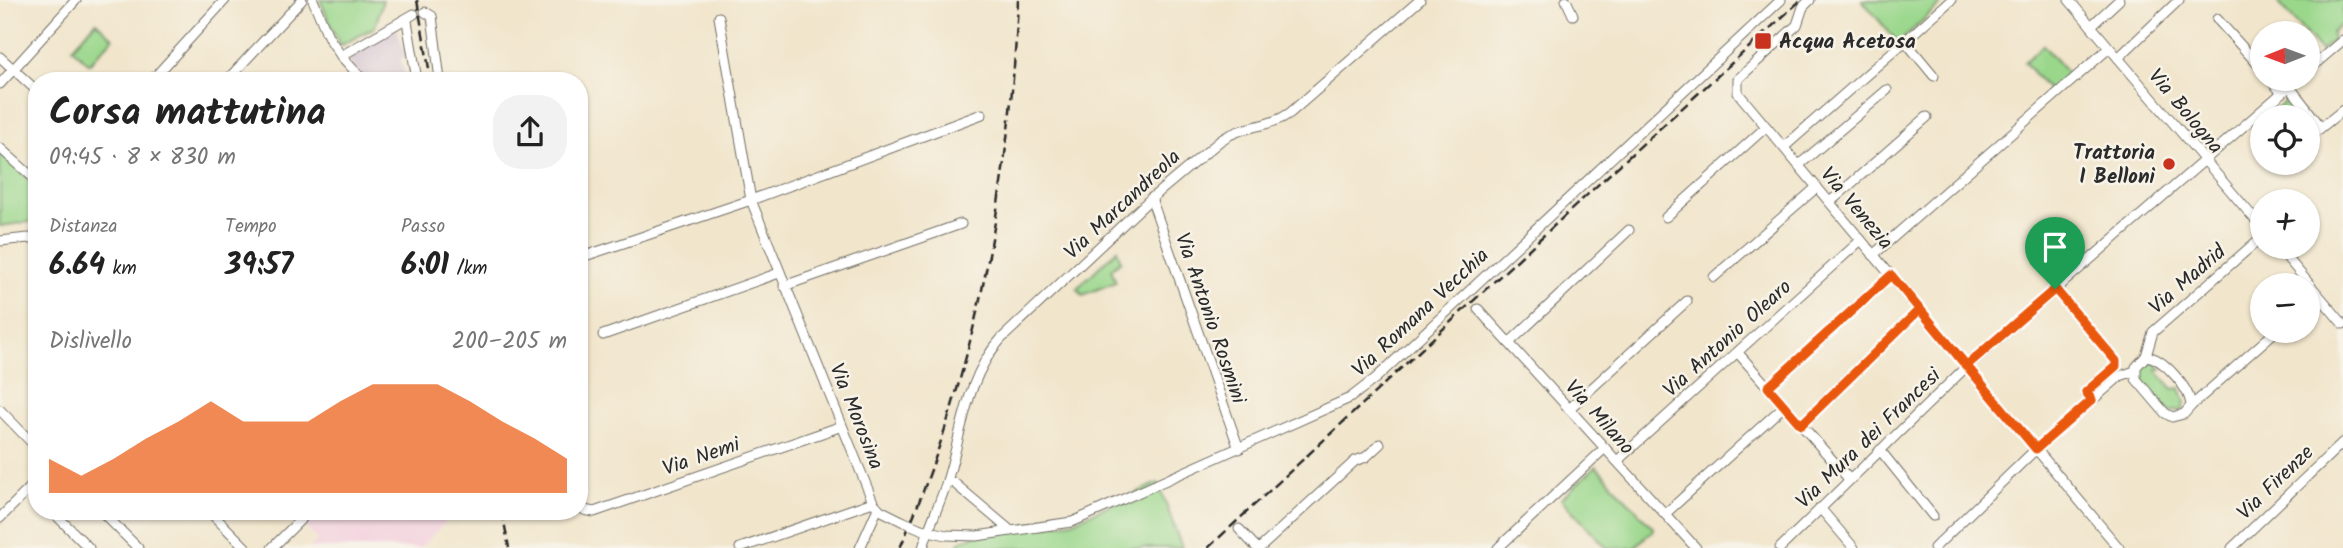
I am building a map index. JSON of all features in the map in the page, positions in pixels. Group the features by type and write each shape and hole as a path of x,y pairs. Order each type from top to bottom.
{"street":[{"path":"0,84 76,0"},
{"path":"159,72 225,0"},
{"path":"234,72 302,0"},
{"path":"313,0 328,36 356,72"},
{"name":"Via Marcandreola","path":"923,548 924,530 938,511 974,387 989,354 1008,332 1151,198 1227,136 1274,123 1290,113 1420,0"},
{"path":"1566,0 1573,15"},
{"name":"Via Romana Vecchia","path":"924,530 946,535 1011,531 1075,521 1341,403 1367,386 1781,0"},
{"name":"Via Venezia","path":"1810,0 1803,7 1797,25 1736,83 1738,93 2119,548"},
{"path":"1784,147 1951,0"},
{"name":"Via Bologna","path":"2069,0 2250,214"},
{"path":"2091,26 2119,0"},
{"path":"2118,58 2179,0"},
{"path":"425,12 432,16 439,72"},
{"name":"Via Morosina","path":"719,17 751,200 876,505"},
{"path":"341,56 391,26 410,18 416,72"},
{"path":"2217,19 2250,56"},
{"path":"2320,60 2343,40"},
{"path":"1905,41 1934,76"},
{"path":"1873,255 2109,48"},
{"path":"0,57 28,83"},
{"path":"1798,165 1887,90"},
{"name":"Via Mura dei Francesi","path":"1780,548 1791,544 1820,508 1966,366 2285,91"},
{"path":"2287,91 2321,127 2343,110"},
{"path":"588,255 751,200 982,114"},
{"path":"1830,202 1927,117"},
{"path":"1666,217 1766,127"},
{"path":"0,148 28,173"},
{"path":"1714,277 1817,187"},
{"name":"Via Antonio Rosmini","path":"1151,198 1239,449"},
{"path":"784,286 961,224"},
{"path":"1509,343 1629,230"},
{"path":"0,241 28,238"},
{"name":"Via Antonio Olearo","path":"1617,461 1861,240"},
{"name":"Via Madrid","path":"2135,371 2138,362 2146,356 2153,332 2250,247"},
{"path":"2288,259 2300,273"},
{"path":"603,335 779,273"},
{"path":"1768,387 1891,275"},
{"path":"2055,289 2116,361 2114,368 2086,392 2092,400"},
{"path":"2320,297 2343,324"},
{"path":"1569,409 1687,301"},
{"name":"Via Milano","path":"1478,309 1696,548"},
{"path":"1801,425 1920,309"},
{"path":"1934,548 2036,449 2120,376 2135,371 2136,379 2165,414 2177,416 2262,343"},
{"path":"1738,353 1849,479"},
{"path":"2146,356 2160,361 2185,391 2191,406"},
{"path":"1665,514 1784,405"},
{"path":"0,410 28,438"},
{"name":"Via Nemi","path":"588,511 594,512 842,426"},
{"name":"Via Firenze","path":"2232,548 2343,442"},
{"path":"1239,529 1258,548 1355,461 1366,457 1380,444"},
{"path":"1498,548 1605,448"},
{"path":"1880,450 1933,516"},
{"path":"947,481 954,483 1011,531"},
{"path":"0,518 28,496"},
{"path":"860,548 876,505"},
{"path":"740,548 876,505 902,521 924,530"},
{"path":"1820,508 1854,548"},
{"path":"938,511 940,526 946,535"},
{"path":"61,520 89,548"},
{"path":"110,520 138,548"},
{"path":"218,520 246,548"},
{"path":"272,548 300,520"}],"shaded area":[{"path":"396,27 406,57 400,59 404,72 358,72 346,58"},
{"path":"306,520 446,522 419,548 310,548 318,540 302,524"}],"green space":[{"path":"320,0 383,0 375,27 340,46"},
{"path":"1862,0 1945,0 1898,43"},
{"path":"2276,0 2343,0 2343,23 2332,33 2333,40 2321,51 2320,21 2295,21"},
{"path":"96,22 113,38 89,64 72,48"},
{"path":"2043,45 2069,75 2050,92 2024,62"},
{"path":"2288,99 2293,105 2281,105"},
{"path":"0,151 28,178 28,222 0,226"},
{"path":"1117,250 1121,261 1111,269 1116,282 1083,295 1077,288"},
{"path":"2153,362 2162,369 2156,370 2173,389 2180,388 2185,402 2183,410 2168,412 2140,378 2142,363"},
{"path":"1596,466 1654,529 1634,548 1607,548 1561,499"},
{"path":"1158,483 1182,548 959,548 958,543 972,536 1072,522"}],"railway":[{"path":"417,0 430,72"},
{"path":"900,548 949,416 984,280 1007,140 1018,0"},
{"path":"1208,548 1602,181 1801,0"},
{"path":"504,520 509,548"}],"place":[{"name":"Acqua Acetosa","path":"1763,41"},
{"name":"Trattoria I Belloni","path":"2169,164"}],"route":[{"path":"2055,289 1966,366 1920,309 1801,425 1768,387 1891,275 1920,309 1966,366 2036,449 2092,400 2086,392 2116,366 2116,361 2055,289"}]}
